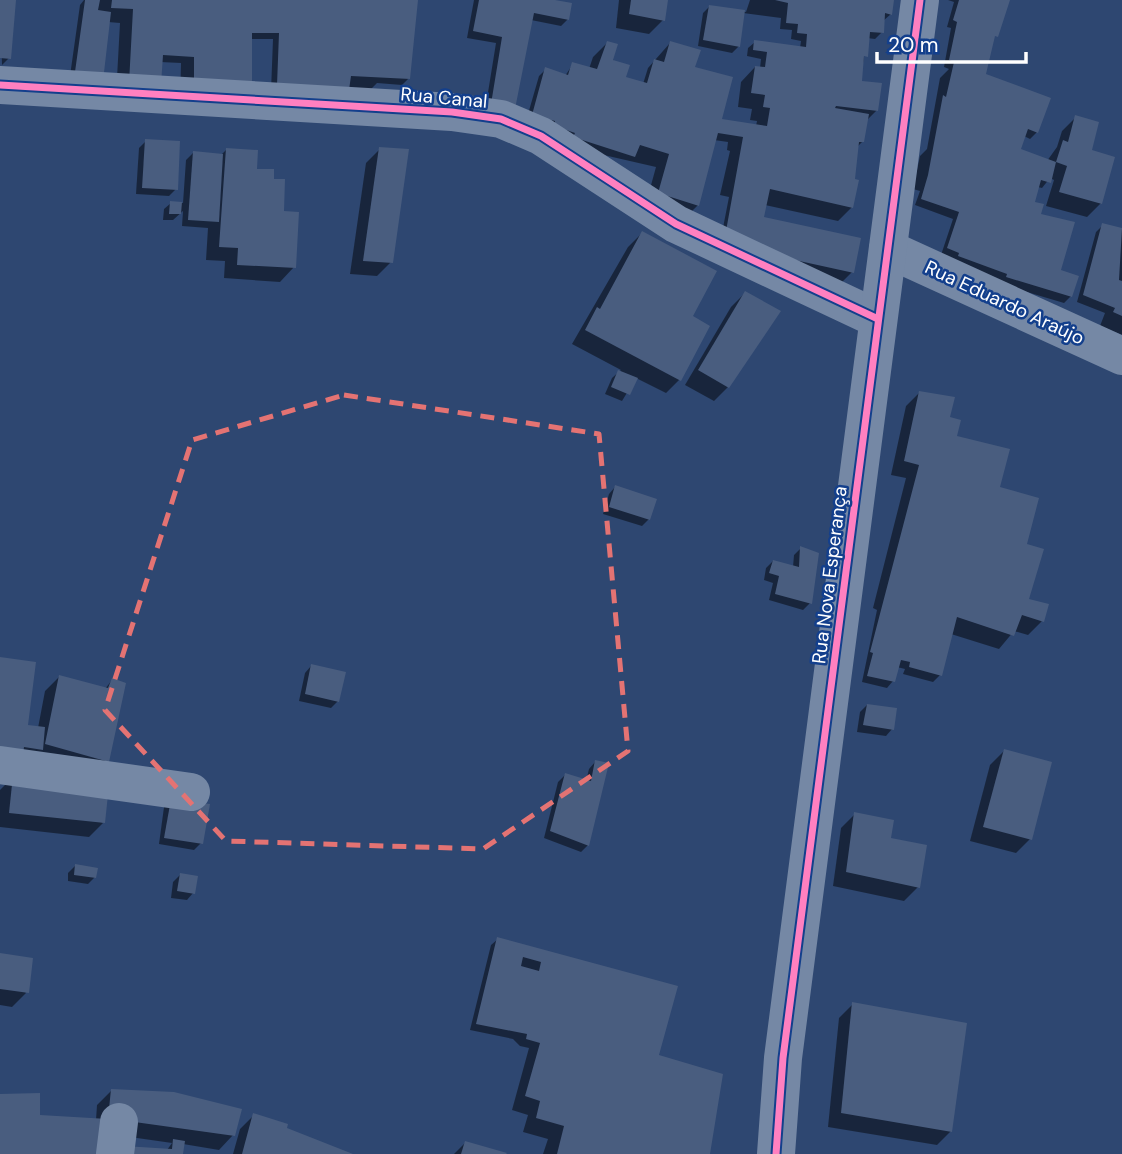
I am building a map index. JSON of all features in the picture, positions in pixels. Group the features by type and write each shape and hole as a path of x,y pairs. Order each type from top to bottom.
{"street":[{"name":"Rua Nova Esperança","path":"776,1154 783,1058 920,0"},
{"name":"Rua Canal","path":"0,85 452,111 502,119 541,136 676,225 878,319"},
{"name":"Rua Eduardo Araújo","path":"888,249 1122,356"},
{"path":"0,765 191,792"}],"highlighted area":[{"path":"344,395 599,434 628,751 483,849 226,841 105,710 192,440"}],"building":[{"path":"0,0 16,0 11,59 0,58"},
{"path":"85,0 100,0 98,10 111,12 103,81 74,79"},
{"path":"112,0 418,0 410,79 351,76 349,90 277,85 279,33 252,33 252,91 194,89 194,57 163,55 161,85 129,83 133,9 111,8"},
{"path":"479,0 555,0 572,3 569,20 534,13 515,109 491,104 502,37 473,31"},
{"path":"631,0 668,0 665,21 629,14"},
{"path":"775,0 894,0 892,15 885,13 884,33 870,32 868,57 864,56 862,81 882,83 878,111 835,108 869,114 864,142 859,142 855,179 859,180 853,208 770,189 764,217 861,238 854,273 772,255 726,231 743,137 718,133 699,206 658,193 669,154 640,145 635,157 573,137 575,133 555,126 555,121 532,115 545,67 568,75 572,62 597,69 607,41 618,44 613,60 630,65 626,77 647,83 654,59 664,62 670,41 701,50 695,67 733,77 722,119 767,126 770,108 763,107 765,95 751,93 755,66 765,67 767,52 753,50 754,40 806,47 807,34 797,33 798,24 786,23 788,3"},
{"path":"959,0 1010,0 998,37 995,36 986,74 1051,98 1038,133 1028,129 1021,149 1056,162 1051,183 1041,180 1035,202 1044,204 1041,214 1075,222 1061,270 1079,276 1072,297 1006,277 1007,274 958,256 959,253 947,248 959,212 921,199 943,95 946,97 954,62 949,60 957,22 953,20"},
{"path":"709,5 745,10 740,47 703,40"},
{"path":"1075,115 1099,122 1092,150 1115,157 1102,204 1059,192 1067,166 1056,162 1063,140 1068,142"},
{"path":"145,139 180,141 178,190 142,188"},
{"path":"379,147 409,149 393,263 363,261"},
{"path":"226,148 258,150 257,169 274,169 274,179 285,179 284,211 299,212 296,268 237,265 238,248 219,247"},
{"path":"193,151 223,154 219,222 188,220"},
{"path":"170,201 182,202 181,214 169,214"},
{"path":"1102,223 1122,228 1119,280 1122,281 1122,316 1113,312 1115,308 1083,295"},
{"path":"642,231 717,271 693,316 710,326 681,381 585,330 597,307 600,309"},
{"path":"745,291 781,311 729,388 698,370"},
{"path":"618,370 638,378 630,395 611,387"},
{"path":"919,391 955,397 950,417 961,420 957,436 1010,449 1000,487 1039,498 1027,544 1044,549 1029,599 1049,604 1044,622 1022,615 1014,636 957,617 942,676 909,667 910,662 901,660 895,682 867,676 873,653 870,652 919,465 904,461"},
{"path":"615,485 657,499 650,520 609,507"},
{"path":"800,546 819,553 812,604 775,594 779,576 769,573 773,560 799,567"},
{"path":"0,657 36,662 28,725 45,727 43,750 24,747 23,753 0,751"},
{"path":"311,664 346,672 339,702 305,694"},
{"path":"59,675 108,688 112,678 126,683 109,762 45,744"},
{"path":"867,704 897,708 894,730 863,725"},
{"path":"1004,749 1052,762 1032,840 983,827"},
{"path":"595,760 609,763 589,846 550,831 565,773 591,781"},
{"path":"13,775 109,785 105,823 9,813"},
{"path":"171,799 210,804 203,844 164,838"},
{"path":"854,812 894,820 891,838 927,845 920,888 846,872"},
{"path":"75,864 98,868 96,878 74,875"},
{"path":"180,873 198,876 195,894 177,891"},
{"path":"497,937 678,986 659,1055 723,1074 710,1154 557,1154 564,1126 536,1118 540,1101 525,1096 540,1043 526,1039 527,1034 476,1024","holes":["523,957 541,962 539,971 521,966"]},
{"path":"0,953 33,958 29,993 0,989"},
{"path":"852,1002 967,1023 952,1132 841,1113"},
{"path":"111,1089 174,1092 242,1109 235,1136 113,1119 108,1154 0,1154 0,1094 40,1093 40,1115 108,1119"},
{"path":"253,1113 288,1124 287,1128 353,1154 242,1154"},
{"path":"173,1139 185,1141 183,1154 123,1154 124,1146 172,1149"},
{"path":"465,1141 507,1153 461,1154"}],"cycle path":[{"path":"776,1154 783,1058 920,0"},
{"path":"0,85 452,112 501,119 541,136 676,224 878,319"}]}
